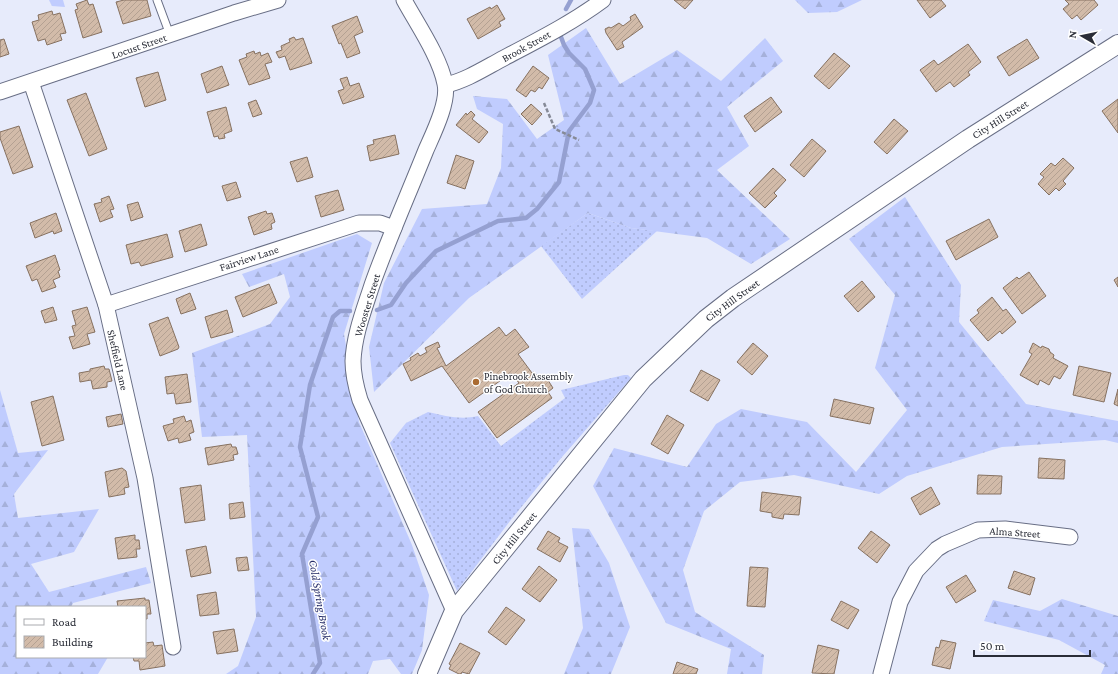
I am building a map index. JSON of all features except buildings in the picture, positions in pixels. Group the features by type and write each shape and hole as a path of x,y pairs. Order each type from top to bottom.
{"street":[{"name":"Locust Street","path":"0,92 278,0"},
{"path":"404,0 434,54 446,85"},
{"name":"Brook Street","path":"446,85 464,79 533,43 588,11 603,0"},
{"name":"City Hill Street","path":"427,674 454,611 643,379 715,311 968,139 1118,44"},
{"name":"Sheffield Lane","path":"30,82 106,305 146,478 173,647"},
{"name":"Wooster Street","path":"446,85 445,97 437,124 380,264 360,323 355,344 353,362 354,380 360,400 454,611"},
{"name":"Fairview Lane","path":"106,305 359,223 380,223 394,228"},
{"name":"Alma Street","path":"881,674 900,602 916,571 945,544 978,530 1005,529 1070,537"}],"lane":[{"path":"157,0 170,35"}],"path":[{"path":"544,102 555,129 579,140"}],"green space":[{"path":"49,0 63,0 65,7 52,6"},
{"path":"795,0 862,0 837,12 808,13"},
{"path":"586,28 620,84 677,50 721,81 765,38 783,61 727,107 749,146 717,170 790,239 751,264 707,238 631,228 588,213 469,298 374,392 369,347 384,283 422,209 487,204 501,168 503,124 477,109 473,96 507,99 537,139 564,120 548,55"},
{"path":"905,197 961,285 959,322 1026,404 1118,421 1118,443 1105,440 1002,447 907,476 879,494 794,475 740,482 704,511 683,570 695,612 764,655 762,674 727,674 731,649 666,623 593,486 614,448 687,467 716,424 741,409 807,422 856,472 907,410 875,368 895,295 849,239"},
{"path":"588,213 631,228 657,231 582,299 541,246"},
{"path":"357,234 372,243 344,334 359,422 412,545 429,595 422,650 412,674 401,674 390,659 373,661 368,674 226,674 238,666 256,617 247,435 202,437 192,353 270,324 290,297 284,274 249,287 242,274"},
{"path":"628,375 631,378 562,457 510,521 457,591 390,443 406,423 428,412 459,418 478,416 501,446 565,398 561,390"},
{"path":"0,390 18,453 48,450 14,494 18,518 99,509 74,552 31,564 49,592 146,567 151,583 73,603 72,606 16,606 16,658 107,658 98,674 0,674"},
{"path":"572,528 589,529 609,563 630,627 611,674 564,674 583,628"},
{"path":"1062,599 1118,616 1118,674 1101,674 1105,665 1059,640 984,621 993,600 1040,611"}],"waterway":[{"name":"Cold Spring Brook","path":"566,9 571,0"},
{"name":"Cold Spring Brook","path":"377,310 391,305 406,283 436,251 498,221 526,218 537,209 559,182 569,131 590,103 594,90 585,69 569,53 561,37"},
{"name":"Cold Spring Brook","path":"313,674 320,663 302,554 318,517 300,447 310,385 333,317 340,311 350,311"}],"place":[{"name":"Pinebrook Assembly of God Church","path":"476,382"}]}
